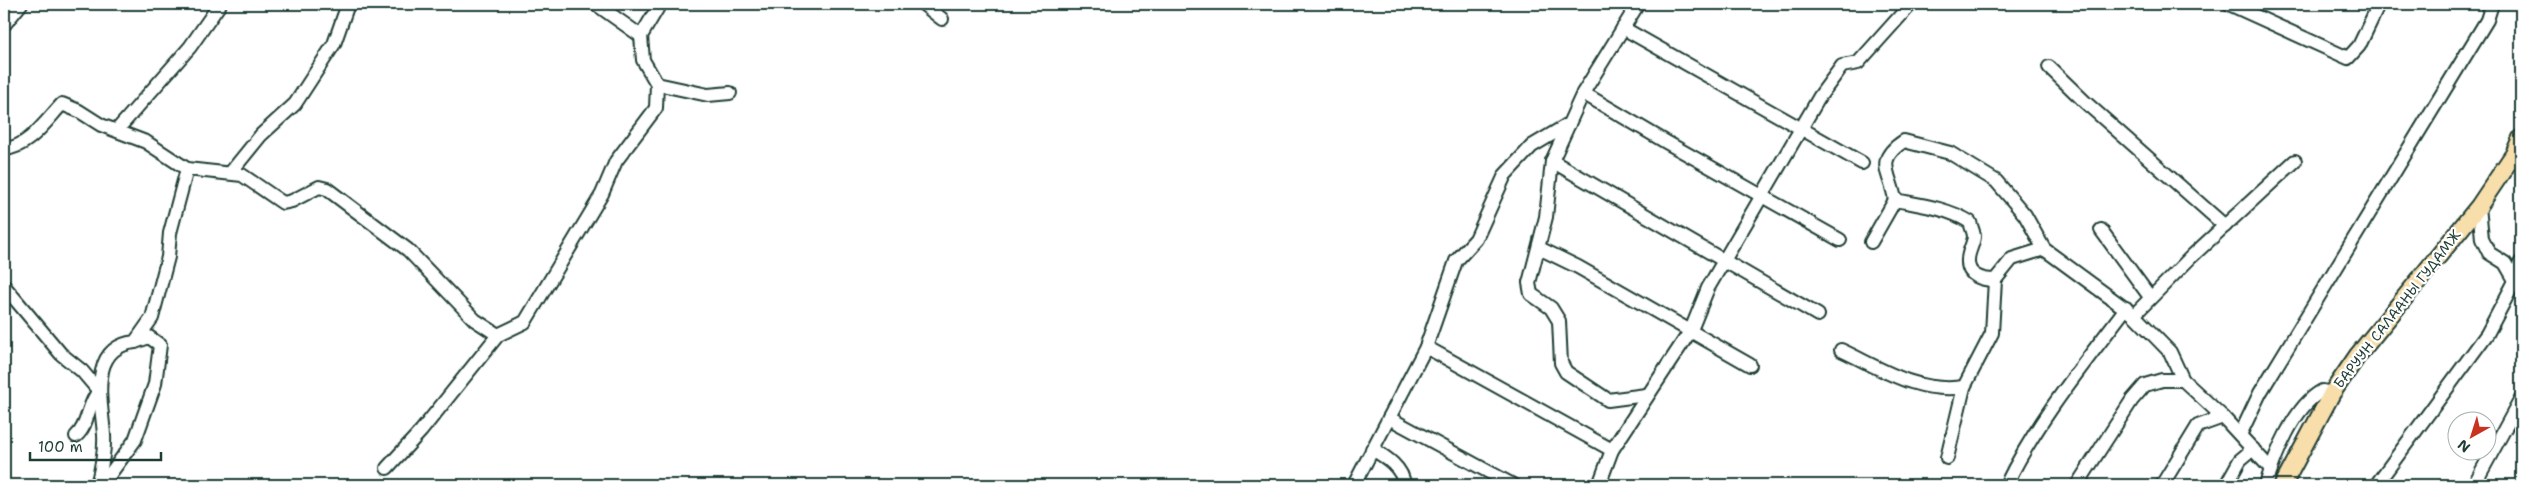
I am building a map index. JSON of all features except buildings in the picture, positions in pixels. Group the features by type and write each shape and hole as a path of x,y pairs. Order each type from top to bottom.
{"main road":[{"name":"БАРУУН САЛААНЫ ГУДАМЖ","path":"2283,485 2332,393 2370,341 2479,206 2514,154 2521,138"}],"street":[{"path":"4,25 21,4"},
{"path":"117,130 190,47 220,4"},
{"path":"231,172 261,135 295,104 334,44 348,4"},
{"path":"596,4 641,36"},
{"path":"387,468 438,410 498,335 525,322 602,194 616,161 656,108 657,84 643,60 641,36 660,4"},
{"path":"923,4 942,19"},
{"path":"1638,4 1583,93 1552,161 1546,217 1540,248 1529,283 1531,294 1551,308 1559,321 1561,363 1566,372 1608,400 1646,395"},
{"path":"1599,485 1612,450 1690,330 1708,288 1820,96 1842,66 1858,63 1911,4"},
{"path":"2229,4 2344,63 2359,46 2379,4"},
{"path":"2234,4 2252,16"},
{"path":"2240,435 2260,393 2487,20 2492,4"},
{"path":"1623,28 1800,130 1862,163"},
{"path":"2049,66 2085,102 2225,226"},
{"path":"657,84 708,95 730,93"},
{"path":"1583,93 1840,240"},
{"path":"4,149 15,148 35,133 62,104 79,111 101,125 146,142 187,169 231,172 242,175 283,203 292,201 319,187 327,189 408,250 475,320 498,335"},
{"path":"1354,485 1426,347 1456,262 1476,239 1505,174 1532,146 1569,124"},
{"path":"1872,242 1895,200 1886,174 1885,161 1892,149 1904,142 1950,153 1996,181 2025,215 2044,249 2130,311 2170,352 2182,380 2223,417 2271,469"},
{"path":"2006,485 2019,458 2068,385 2130,311 2150,297 2295,160"},
{"path":"1552,161 1818,315"},
{"path":"135,342 152,318 168,257 170,233 187,169"},
{"path":"1895,200 1936,208 1958,215 1970,222 1974,235 1967,259 1969,269 1975,275 1985,280 1996,280"},
{"path":"2479,206 2482,239 2488,253 2505,263 2518,283"},
{"path":"2101,230 2150,297"},
{"path":"1540,248 1750,365"},
{"path":"1947,458 1964,387 1992,333 1996,280 2012,259 2044,249"},
{"path":"2376,485 2487,334 2518,283 2517,270 2521,262"},
{"path":"4,286 61,354 82,372 98,391"},
{"path":"97,485 104,437 98,391 102,369 113,353 123,344 149,337 160,345 155,384 136,440 102,485"},
{"path":"1426,347 1612,450"},
{"path":"1841,350 1913,384 1934,388 1964,387"},
{"path":"2077,485 2132,400 2145,385 2162,380 2182,380"},
{"path":"76,436 81,432 92,399 98,391"},
{"path":"2266,485 2281,443 2306,405 2322,391 2332,393"},
{"path":"2474,485 2521,399"},
{"path":"2162,485 2198,426 2223,417"},
{"path":"1389,418 1512,485"},
{"path":"1372,448 1394,464 1401,474 1404,485"},
{"path":"2226,485 2240,460 2253,449"}]}
